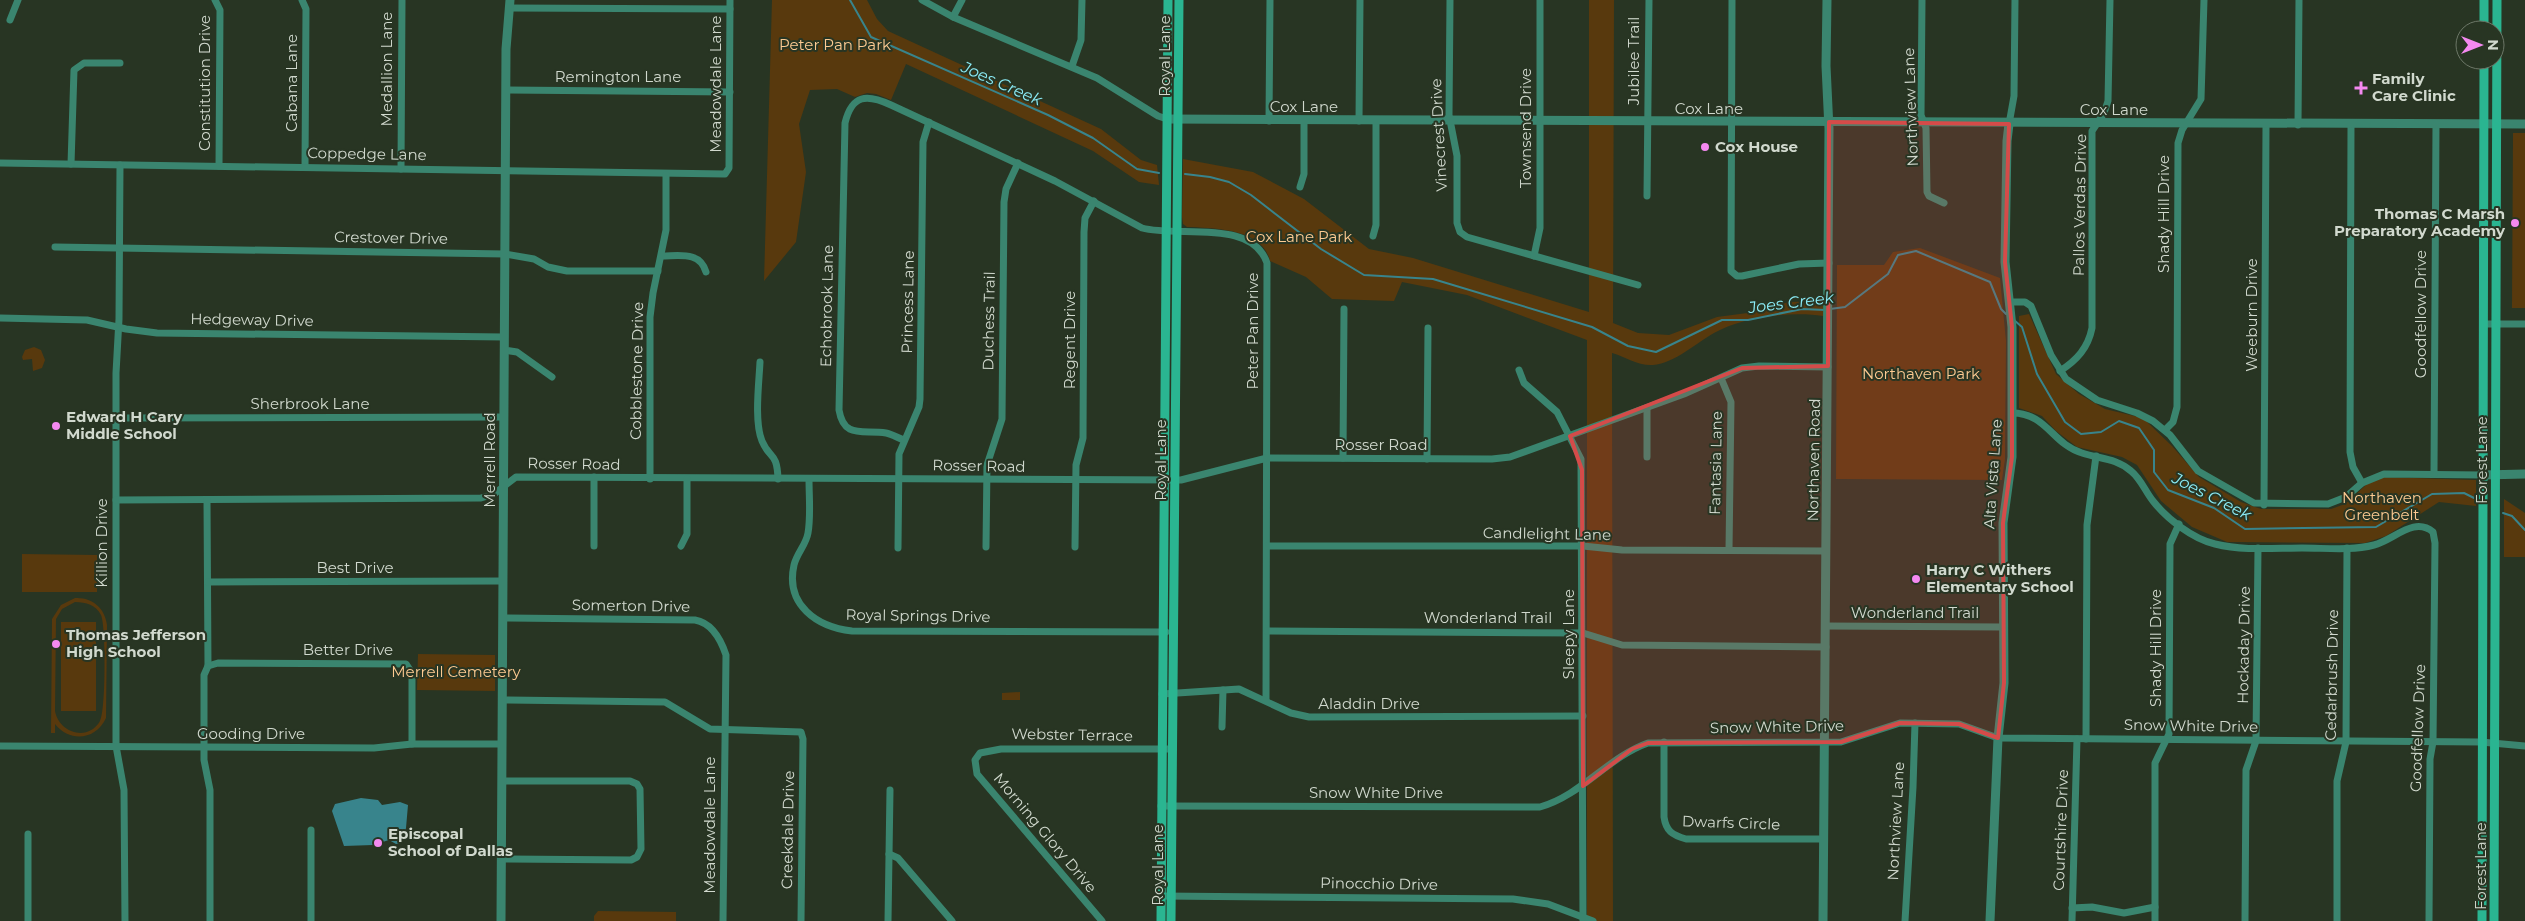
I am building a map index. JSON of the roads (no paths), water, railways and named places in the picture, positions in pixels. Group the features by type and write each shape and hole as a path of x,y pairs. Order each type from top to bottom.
{"main road":[{"name":"Royal Lane","path":"1161,921 1168,0"},
{"name":"Royal Lane","path":"1171,921 1179,0"},
{"path":"2484,0 2484,19 2496,20"},
{"name":"Forest Lane","path":"2496,20 2497,0"},
{"path":"1167,34 1178,35"},
{"name":"Forest Lane","path":"2482,921 2484,70"},
{"name":"Forest Lane","path":"2494,921 2496,70"},
{"path":"2482,565 2496,565"},
{"path":"2482,664 2495,664"}],"street":[{"path":"10,20 18,0"},
{"name":"Constitution Drive","path":"215,0 220,10 219,166"},
{"name":"Cabana Lane","path":"302,0 306,9 305,167"},
{"name":"Medallion Lane","path":"401,169 402,0"},
{"name":"Meadowdale Lane","path":"729,168 730,0"},
{"name":"Cox Lane","path":"922,0 953,16 1097,78 1158,116 1179,120 2266,125 2525,124"},
{"path":"953,16 962,0"},
{"path":"1072,66 1081,40 1082,0"},
{"path":"1269,121 1270,0"},
{"path":"1359,121 1360,0"},
{"name":"Vinecrest Drive","path":"1450,0 1450,122 1456,142 1458,229 1467,237 1638,285"},
{"name":"Townsend Drive","path":"1534,256 1540,228 1540,0"},
{"name":"Jubilee Trail","path":"1647,196 1648,0"},
{"path":"1732,0 1730,123 1731,271 1736,276 1742,276 1798,264 1829,263"},
{"name":"Northaven Road","path":"1823,921 1829,263 1829,122 1826,66 1827,0"},
{"name":"Northview Lane","path":"1922,0 1921,116 1924,123 1927,192 1929,196 1944,203"},
{"name":"Alta Vista Lane","path":"1990,921 1998,738 2004,683 2002,523 2012,457 2012,327 2005,262 2007,141 2014,96 2015,0"},
{"name":"Pallos Verdas Drive","path":"2060,371 2076,359 2085,349 2092,328 2092,131 2104,113 2108,94 2110,0"},
{"name":"Shady Hill Drive","path":"2165,430 2172,422 2177,408 2178,143 2186,124 2197,108 2202,90 2204,0"},
{"path":"2298,125 2299,0"},
{"path":"510,4 626,4 730,9"},
{"name":"Merrell Road","path":"501,921 506,90 510,4"},
{"path":"71,164 74,70 84,63 120,63"},
{"name":"Remington Lane","path":"506,90 730,92"},
{"name":"Peter Pan Drive","path":"845,124 852,105 856,101 872,97 1018,163 1094,201 1142,228 1166,232 1225,232 1256,246 1265,258 1267,458 1266,700"},
{"path":"1300,187 1304,174 1304,121"},
{"path":"1373,236 1376,225 1376,121"},
{"name":"Princess Lane","path":"898,548 899,454 917,413 920,399 924,142 929,122"},
{"name":"Echobrook Lane","path":"845,124 840,320 840,418 852,431 888,434 904,440"},
{"name":"Goodfellow Drive","path":"2434,474 2436,124"},
{"name":"Weeburn Drive","path":"2264,504 2266,125"},
{"path":"2351,125 2350,452 2353,467 2362,483"},
{"name":"Coppedge Lane","path":"0,163 666,175 725,174 729,168"},
{"name":"Duchess Trail","path":"986,547 986,480 988,458 1002,419 1004,202 1006,189 1018,163"},
{"name":"Killion Drive","path":"120,165 116,418 116,746 124,790 125,921"},
{"name":"Cobblestone Drive","path":"650,478 650,317 666,230 666,175"},
{"name":"Regent Drive","path":"1075,547 1075,480 1077,456 1083,438 1084,232 1086,218 1094,201"},
{"name":"Crestover Drive","path":"55,247 505,254 534,259 548,268 567,271 658,271"},
{"path":"662,256 693,256 700,261 706,272"},
{"path":"2010,304 2024,302 2031,306 2060,371 2084,393 2107,404 2137,413 2165,430 2192,466 2202,475 2246,500 2264,504 2328,504 2346,497 2362,483 2384,474 2525,474"},
{"path":"1343,458 1344,309"},
{"name":"Hedgeway Drive","path":"0,318 87,320 157,333 504,337"},
{"path":"2484,324 2525,324"},
{"path":"1427,459 1428,328"},
{"path":"504,350 517,352 552,377"},
{"path":"760,362 759,428 762,441 775,458 778,479"},
{"name":"Rosser Road","path":"116,500 481,498 494,494 516,477 1175,480 1187,479 1267,458 1427,459 1510,457 1647,408 1750,366 1828,366"},
{"name":"Sleepy Lane","path":"1518,370 1524,383 1557,412 1581,459 1583,918"},
{"name":"Fantasia Lane","path":"1721,378 1731,402 1729,550"},
{"path":"1647,408 1647,457"},
{"path":"2012,413 2036,418 2068,446 2081,453 2113,460 2126,467 2140,481 2155,504 2179,524 2212,543 2258,548 2347,548"},
{"name":"Sherbrook Lane","path":"116,418 504,417"},
{"path":"2086,739 2088,525 2096,456"},
{"path":"594,477 594,546"},
{"path":"681,546 687,534 688,479"},
{"name":"Royal Springs Drive","path":"809,479 809,530 806,543 794,566 794,590 802,606 811,615 829,627 852,630 1174,632"},
{"path":"208,500 208,666 204,675 204,748 210,790 210,921"},
{"name":"Shady Hill Drive","path":"2155,921 2155,763 2169,734 2170,544 2179,524"},
{"name":"Goodfellow Drive","path":"2347,548 2359,548 2386,542 2413,526 2427,527 2435,536 2433,742 2430,759 2429,921"},
{"name":"Candlelight Lane","path":"1267,546 1582,546 1622,550 1826,551"},
{"name":"Hockaday Drive","path":"2245,921 2246,770 2256,740 2258,548"},
{"name":"Cedarbrush Drive","path":"2337,921 2337,781 2346,742 2347,548"},
{"name":"Best Drive","path":"208,582 502,581"},
{"name":"Somerton Drive","path":"503,618 702,621 722,641 726,655 724,729"},
{"name":"Wonderland Trail","path":"1826,626 2003,627"},
{"name":"Wonderland Trail","path":"1267,631 1583,632 1622,645 1826,647"},
{"name":"Better Drive","path":"208,666 218,663 406,664 412,673 412,744"},
{"name":"Aladdin Drive","path":"1162,694 1238,689 1290,712 1308,717 1582,716"},
{"path":"1222,727 1223,690"},
{"path":"503,700 665,702 701,725 710,729 724,729"},
{"name":"Northview Lane","path":"1905,921 1913,787 1914,723"},
{"name":"Snow White Drive","path":"1162,806 1525,808 1554,803 1583,786 1632,749 1648,743 1825,742 1853,740 1892,724 1914,723 1959,724 1998,738 2494,742 2525,746"},
{"name":"Meadowdale Lane","path":"723,921 724,729"},
{"name":"Creekdale Drive","path":"724,729 794,730 801,732 801,921"},
{"name":"Courtshire Drive","path":"2072,921 2077,739"},
{"name":"Dwarfs Circle","path":"1664,742 1664,817 1666,827 1672,835 1686,839 1824,839"},
{"name":"Gooding Drive","path":"0,746 374,748 412,744 502,744"},
{"name":"Webster Terrace","path":"975,760 980,752 1001,748 1173,750"},
{"name":"Morning Glory Drive","path":"975,760 977,774 1102,921"},
{"path":"502,781 630,780 637,784 640,789 641,849 637,857 632,860 502,859"},
{"path":"888,921 890,790"},
{"path":"311,830 311,921"},
{"path":"28,834 28,921"},
{"path":"889,854 898,858 952,921"},
{"name":"Pinocchio Drive","path":"1162,896 1513,899 1548,904 1593,921"},
{"path":"2072,908 2092,908 2124,913 2155,907"}],"water":[{"path":"361,798 378,800 382,805 400,802 408,805 406,828 402,843 396,844 389,840 373,845 344,846 332,811 335,804"}],"waterway":[{"name":"Joes Creek","path":"850,0 871,37 1048,115 1093,138 1137,169 1159,173"},
{"name":"Joes Creek","path":"1185,174 1210,177 1229,182 1251,195 1321,249 1364,275 1433,279 1592,327 1628,346 1656,352 1722,320 1748,320 1802,309 1826,310"},
{"name":"Joes Creek","path":"1830,309 1845,307 1888,274 1898,255 1916,251 1990,282 2001,309 2006,314"},
{"name":"Joes Creek","path":"2014,320 2022,327 2037,374 2065,422 2081,434 2101,432 2119,421 2139,428 2154,450 2154,472 2168,490 2214,508 2245,529 2376,527 2432,494 2464,493 2474,498"},
{"name":"Joes Creek","path":"2503,513 2512,516 2525,530"}],"place":[{"name":"Family Care Clinic","path":"2361,88"},
{"name":"Cox House","path":"1705,147"},
{"name":"Thomas C Marsh Preparatory Academy","path":"2515,223"},
{"name":"Edward H Cary Middle School","path":"56,426"},
{"name":"Harry C Withers Elementary School","path":"1916,579"},
{"name":"Thomas Jefferson High School","path":"56,644"},
{"name":"Episcopal School of Dallas","path":"378,843"}],"park label":[{"name":"Peter Pan Park","path":"835,45"},
{"name":"Cox Lane Park","path":"1299,237"},
{"name":"Northaven Park","path":"1921,374"},
{"name":"Northaven Greenbelt","path":"2382,506"},
{"name":"Merrell Cemetery","path":"456,672"}]}
